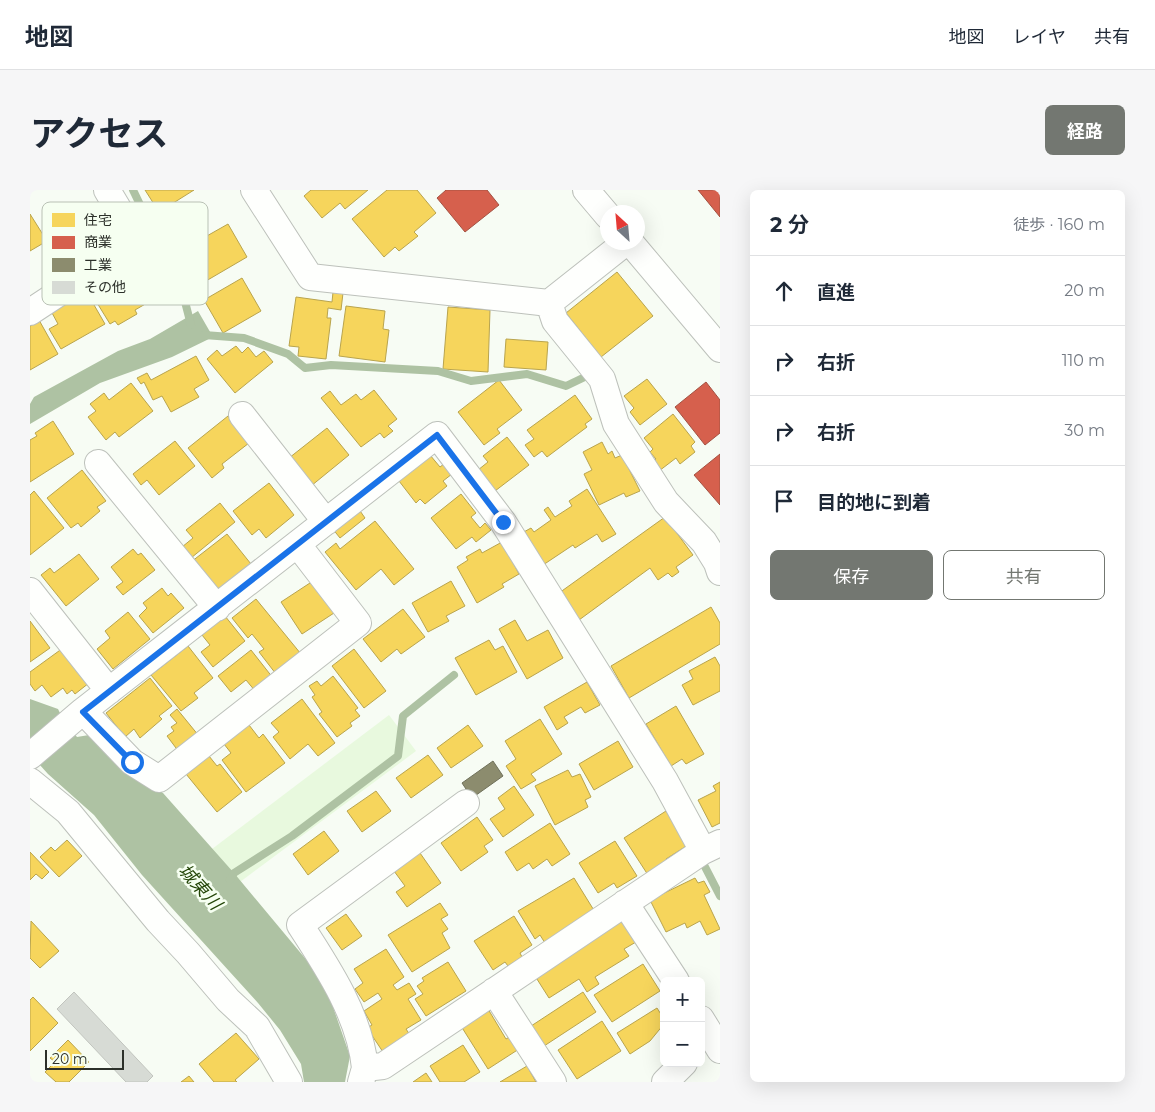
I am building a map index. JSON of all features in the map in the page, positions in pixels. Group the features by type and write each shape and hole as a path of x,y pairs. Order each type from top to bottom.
{"street":[{"path":"107,190 114,202"},
{"path":"254,190 310,277 549,303 618,250"},
{"path":"586,190 600,207"},
{"path":"635,250 720,349"},
{"path":"549,303 555,322 602,378 616,424 666,502 704,542 719,565"},
{"path":"30,312 42,304"},
{"path":"242,415 326,522"},
{"path":"30,756 78,715 437,435 503,522 665,781 711,847 383,1066 363,1075 363,1047 332,974 300,925 466,803"},
{"path":"98,463 217,608"},
{"path":"78,715 132,762 160,779 358,623 298,545"},
{"path":"30,591 109,691"},
{"path":"30,781 68,812 158,921 228,1000 257,1027 288,1082"},
{"path":"625,903 673,977"},
{"path":"494,991 552,1082"},
{"path":"665,1082 680,1067"}],"shaded area":[{"path":"389,715 416,751 240,882 212,849"}],"water":[{"path":"198,311 213,337 172,357 100,383 30,424 30,404 34,397 118,351 150,339"},
{"name":"城東川","path":"30,699 58,709 64,721 77,737 89,735 126,769 163,793 234,873 324,981 350,1056 345,1082 304,1082 301,1064 280,1030 258,1003 142,875 94,815 48,774 30,754"}],"building: 住宅":[{"path":"145,190 194,190 175,202 153,202"},
{"path":"311,190 368,190 345,209 340,203 322,218 304,196"},
{"path":"387,190 417,190 436,213 414,232 418,236 399,251 395,247 384,257 352,219"},
{"path":"30,214 42,233 42,244 30,251"},
{"path":"228,224 247,257 208,280 208,235"},
{"path":"617,272 653,316 601,357 566,313"},
{"path":"242,278 261,311 223,333 207,305 208,298"},
{"path":"333,292 343,293 341,310 328,308 327,318 331,318 326,359 298,356 299,347 289,346 296,297 332,302"},
{"path":"62,305 94,305 105,324 61,349 49,329 58,324 51,311"},
{"path":"98,305 144,305 135,310 137,314 118,325 115,321 110,324"},
{"path":"346,306 385,311 383,329 389,330 385,362 339,356"},
{"path":"448,307 490,310 488,372 443,369"},
{"path":"39,320 58,354 30,370 30,326"},
{"path":"506,339 548,342 546,370 504,367"},
{"path":"236,346 242,353 248,347 256,357 264,351 273,362 235,393 207,359 217,350 222,356"},
{"path":"196,356 209,380 194,389 199,397 171,412 162,396 153,400 144,382 141,384 137,378 147,373 151,380"},
{"path":"647,379 667,404 640,425 630,412 634,408 624,396"},
{"path":"499,380 522,410 497,429 500,433 484,445 458,412"},
{"path":"131,383 153,411 119,437 115,432 106,440 88,417 96,411 90,404 104,393 109,400"},
{"path":"374,390 397,419 388,426 393,431 384,438 380,433 361,447 321,398 330,391 341,405 356,394 361,400"},
{"path":"575,395 592,419 585,424 587,427 547,457 542,451 534,457 525,445 534,439 527,430"},
{"path":"673,414 695,442 691,446 695,452 680,464 676,458 659,471 652,462 656,459 650,452 653,449 644,438"},
{"path":"228,416 249,443 222,464 224,468 212,478 188,448"},
{"path":"53,421 74,454 30,482 30,440 37,436 35,433"},
{"path":"327,428 349,455 311,486 289,458"},
{"path":"507,437 529,465 495,491 473,474 488,462 483,456"},
{"path":"175,441 195,466 159,495 147,480 141,485 133,474"},
{"path":"602,442 608,454 612,451 615,458 622,455 640,491 626,497 624,493 599,505 584,474 592,470 583,452"},
{"path":"430,455 440,467 444,464 452,474 443,481 447,486 425,504 420,499 416,503 399,481"},
{"path":"82,470 106,501 97,507 100,511 81,527 78,523 71,528 47,498"},
{"path":"269,483 294,515 266,538 259,529 252,535 233,511"},
{"path":"587,489 616,534 602,542 597,534 575,548 573,545 543,565 522,533 531,528 534,532 551,520 544,510 548,507 555,517 572,506 569,501"},
{"path":"34,491 64,528 30,555 30,495"},
{"path":"461,494 476,513 471,517 480,528 485,523 491,530 476,542 472,537 456,549 431,518"},
{"path":"220,503 235,522 191,558 182,547 193,538 186,530"},
{"path":"358,508 365,518 340,538 332,528"},
{"path":"665,517 693,555 676,567 679,572 672,577 668,573 658,580 650,568 579,620 559,593"},
{"path":"375,521 414,569 394,585 381,569 356,590 325,552 336,543 340,549"},
{"path":"227,534 251,564 215,592 191,562"},
{"path":"502,542 519,574 502,584 504,587 477,603 457,567 468,560 466,557 480,549 482,553"},
{"path":"133,549 138,555 141,553 155,570 123,595 116,587 123,582 111,567"},
{"path":"79,554 99,579 66,606 41,575 50,568 54,573"},
{"path":"313,581 334,613 302,634 281,602"},
{"path":"451,581 465,606 446,616 449,621 428,632 412,603"},
{"path":"162,588 168,596 171,593 184,608 153,633 139,616 147,608 143,603"},
{"path":"256,599 301,654 276,674 259,652 264,649 252,634 248,638 232,618"},
{"path":"711,607 720,623 720,644 629,698 611,666"},
{"path":"403,609 425,637 401,654 397,649 381,662 363,639"},
{"path":"128,612 150,639 113,669 97,649 110,638 105,631"},
{"path":"225,616 245,641 213,667 201,652 210,645 202,635"},
{"path":"515,620 527,641 548,630 563,658 527,679 499,629"},
{"path":"30,621 50,648 30,662"},
{"path":"489,640 495,650 503,646 517,672 476,695 455,658"},
{"path":"188,646 213,678 194,693 198,698 181,711 151,675"},
{"path":"63,648 89,683 75,694 72,690 67,694 63,688 51,697 42,685 35,691 30,684 30,672"},
{"path":"354,649 386,691 364,708 332,666"},
{"path":"251,650 273,678 256,692 246,680 231,692 218,676"},
{"path":"715,657 720,666 720,691 693,705 682,685 693,679 689,671"},
{"path":"333,676 358,708 355,710 360,716 350,723 352,726 337,737 319,714 322,712 312,697 315,695 309,686 317,681 321,686"},
{"path":"150,678 172,706 159,716 162,719 140,738 134,729 125,737 106,713"},
{"path":"587,682 600,705 585,713 581,707 564,717 568,723 557,730 544,707"},
{"path":"302,699 335,743 318,756 308,744 290,759 273,737 279,732 271,723"},
{"path":"676,706 704,754 686,764 682,759 671,766 646,724"},
{"path":"177,709 199,736 179,752 167,736 174,731 171,727 177,723 170,715"},
{"path":"540,719 562,754 531,774 536,780 521,789 506,766 516,759 505,741"},
{"path":"249,725 259,738 263,734 285,763 246,792 222,760 231,753 224,744"},
{"path":"468,725 483,746 451,768 437,748"},
{"path":"618,741 633,767 594,790 579,764"},
{"path":"428,755 443,775 411,798 396,778"},
{"path":"209,756 217,766 220,764 242,792 217,812 186,774"},
{"path":"568,770 572,777 580,774 591,797 585,800 588,807 555,825 535,786"},
{"path":"720,782 720,823 712,827 698,800 716,791 713,786"},
{"path":"514,786 534,815 503,837 490,819 505,809 498,798"},
{"path":"376,791 391,811 362,832 347,811"},
{"path":"666,811 688,845 666,859 668,863 648,875 624,838"},
{"path":"477,817 493,840 484,846 488,852 461,871 441,843"},
{"path":"550,823 570,854 552,866 547,859 533,869 529,863 517,871 505,852"},
{"path":"324,831 339,851 308,875 293,854"},
{"path":"67,840 82,856 59,877 40,857 51,847 55,851"},
{"path":"615,841 637,876 617,888 614,883 598,893 579,863"},
{"path":"30,852 49,872 42,879 36,874 30,880"},
{"path":"420,853 441,883 407,907 396,892 405,886 394,871"},
{"path":"574,878 595,912 545,943 540,935 535,939 518,911"},
{"path":"695,878 698,883 704,881 710,892 704,895 720,929 707,935 700,921 687,928 685,923 666,932 650,900"},
{"path":"440,903 448,915 441,919 448,929 442,933 450,948 412,972 388,935"},
{"path":"346,914 362,936 342,950 326,928"},
{"path":"514,916 532,945 520,953 522,957 508,966 505,962 493,970 474,941"},
{"path":"622,920 636,942 624,949 629,956 595,977 599,984 587,992 579,979 549,998 535,976"},
{"path":"31,921 59,951 40,968 30,958"},
{"path":"386,949 404,977 393,985 397,990 409,983 416,994 408,999 421,1020 406,1029 410,1035 383,1052 367,1028 372,1025 364,1011 382,999 378,993 364,1002 355,989 363,983 354,969"},
{"path":"448,962 466,991 426,1016 415,999 423,994 417,986 424,981 422,978"},
{"path":"643,964 660,991 612,1022 594,995"},
{"path":"583,992 596,1012 541,1048 528,1028"},
{"path":"33,997 58,1023 30,1051 30,1000"},
{"path":"657,1008 660,1013 660,1029 650,1041 630,1054 617,1033"},
{"path":"488,1009 506,1039 511,1036 519,1049 488,1069 461,1026"},
{"path":"602,1021 621,1051 577,1079 558,1050"},
{"path":"236,1033 259,1059 235,1080 237,1082 214,1082 199,1064"},
{"path":"68,1040 89,1062 69,1082 56,1082 45,1072 55,1062 50,1058"},
{"path":"463,1045 480,1072 464,1082 440,1082 430,1066"},
{"path":"527,1066 536,1082 500,1082"},
{"path":"426,1073 432,1082 413,1082"},
{"path":"189,1076 194,1082 181,1082"}],"building: 商業":[{"path":"446,190 487,190 499,205 465,232 437,198"},
{"path":"698,190 720,190 720,217"},
{"path":"706,382 720,400 720,433 705,445 675,407"},
{"path":"720,454 720,505 694,475"}],"building: 工業":[{"path":"493,761 503,776 472,798 462,783"}],"building: その他":[{"path":"74,992 153,1076 147,1082 126,1082 57,1009"}],"waterway":[{"path":"133,190 139,202"},
{"path":"186,305 191,325"},
{"path":"204,335 244,338 288,354 305,368 331,365 438,371 471,381 527,374 566,386 589,375"},
{"path":"230,880 234,873 292,836 398,756 403,716 454,675"},
{"path":"703,863 720,896"}],"route":[{"path":"132,762 83,712 437,435 503,522"}]}
